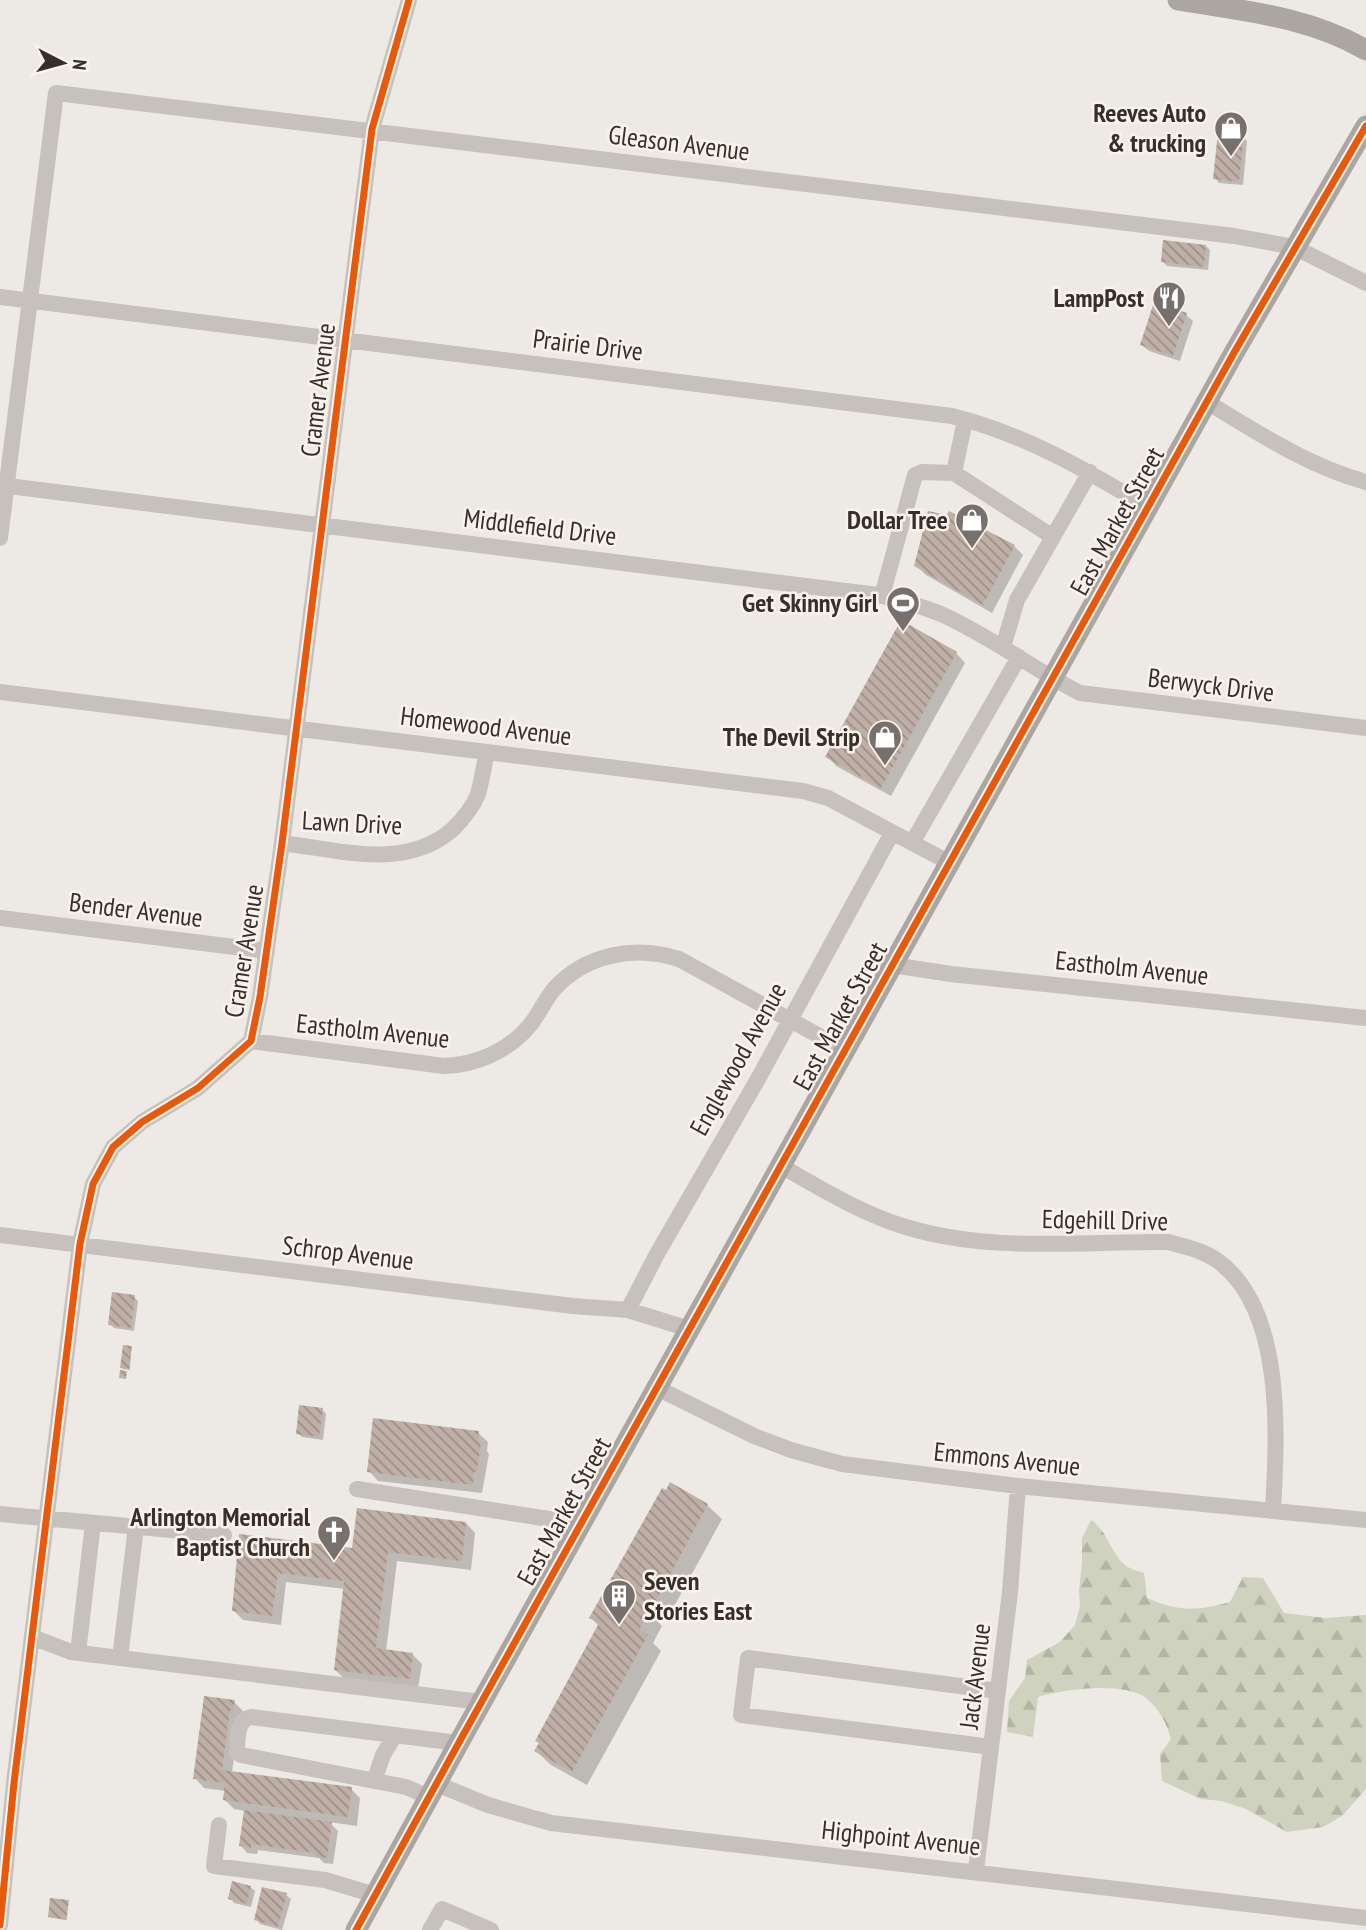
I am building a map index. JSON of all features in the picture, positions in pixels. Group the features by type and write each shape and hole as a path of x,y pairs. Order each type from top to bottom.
{"main road":[{"path":"1178,0 1275,15 1309,24 1366,50"},
{"name":"East Market Street","path":"356,1930 1207,402 1366,126"}],"street":[{"name":"Cramer Avenue","path":"0,1924 7,1783 32,1637 80,1244 93,1184 113,1147 142,1122 198,1088 251,1041 282,843 372,129 409,0"},
{"name":"Gleason Avenue","path":"30,301 56,93 372,129 1234,236 1294,247 1366,283"},
{"name":"Prairie Drive","path":"0,297 913,410 989,426 1027,440 1090,472 1149,508"},
{"path":"0,538 3,485 30,301"},
{"path":"1207,402 1287,450 1366,482"},
{"path":"954,473 965,420"},
{"path":"881,596 915,475 922,472 954,473 1053,537"},
{"path":"1003,647 1017,600 1090,472"},
{"name":"Middlefield Drive","path":"3,485 881,596 941,614 1003,647 1054,680"},
{"path":"912,843 1018,657"},
{"name":"Berwyck Drive","path":"1054,680 1080,693 1366,728"},
{"name":"Homewood Avenue","path":"0,692 803,791 828,798 950,863"},
{"name":"Lawn Drive","path":"282,843 378,855 404,854 417,850 445,836 469,810 477,795 487,752"},
{"name":"Englewood Avenue","path":"628,1310 892,833"},
{"name":"Bender Avenue","path":"0,918 267,951"},
{"name":"Eastholm Avenue","path":"251,1041 444,1066 471,1063 498,1051 517,1038 566,978 601,958 627,952 653,953 679,959 845,1050"},
{"name":"Eastholm Avenue","path":"892,965 951,974 1366,1018"},
{"name":"Edgehill Drive","path":"781,1166 834,1196 883,1219 947,1237 1011,1243 1168,1242 1194,1249 1218,1261 1248,1293 1261,1321 1276,1414 1273,1510"},
{"name":"Schrop Avenue","path":"0,1235 573,1306 628,1310 689,1329"},
{"name":"Emmons Avenue","path":"657,1388 741,1430 816,1458 867,1468 1018,1486 1366,1520"},
{"name":"Jack Avenue","path":"976,1870 1010,1592 1018,1486"},
{"path":"357,1489 581,1524"},
{"path":"0,1514 224,1535"},
{"path":"78,1653 93,1523"},
{"path":"120,1658 136,1527"},
{"path":"32,1637 78,1653 481,1702"},
{"path":"991,1747 741,1715 748,1658 998,1692"},
{"name":"Highpoint Avenue","path":"395,1735 251,1717 240,1723 237,1752 241,1755 374,1781 433,1790 551,1823 1366,1917"},
{"path":"374,1781 383,1755 395,1735 458,1743"},
{"path":"219,1825 214,1866 325,1880 375,1895"},
{"path":"430,1930 442,1909 491,1930"}],"green space":[{"path":"1091,1520 1102,1531 1123,1563 1144,1573 1147,1598 1158,1603 1188,1609 1218,1605 1230,1602 1243,1577 1263,1578 1284,1613 1325,1618 1366,1615 1366,1789 1342,1816 1323,1827 1287,1832 1246,1809 1222,1801 1201,1799 1162,1781 1160,1754 1171,1739 1159,1711 1146,1698 1136,1693 1093,1688 1038,1697 1033,1737 1007,1732 1009,1701 1025,1678 1027,1660 1060,1642 1075,1625 1080,1606 1082,1538"}],"building":[{"path":"1218,132 1244,135 1239,182 1213,179"},
{"path":"1163,240 1206,245 1204,267 1161,262"},
{"path":"1154,302 1187,313 1173,356 1140,345"},
{"path":"928,511 947,515 949,511 1015,545 983,605 914,566"},
{"path":"901,620 957,652 881,788 825,757"},
{"path":"112,1292 135,1295 131,1328 108,1325"},
{"path":"123,1345 132,1346 129,1369 120,1368"},
{"path":"120,1370 127,1371 126,1379 119,1378"},
{"path":"299,1405 323,1408 319,1437 296,1434"},
{"path":"373,1418 479,1431 478,1442 481,1442 473,1485 367,1472"},
{"name":"Seven Stories East","path":"670,1482 708,1504 656,1601 651,1598 645,1609 649,1611 639,1630 648,1635 572,1772 534,1751 539,1743 535,1741 599,1623 589,1618 662,1488 666,1490"},
{"path":"357,1508 466,1522 462,1561 388,1552 376,1648 413,1653 410,1679 334,1670 344,1581 278,1573 272,1616 232,1611 239,1534 352,1548"},
{"path":"204,1696 235,1700 233,1711 230,1710 222,1770 352,1787 348,1817 223,1800 225,1783 193,1779"},
{"path":"244,1810 332,1822 327,1858 315,1857 316,1853 251,1844 251,1848 239,1846"},
{"path":"232,1881 251,1886 247,1904 228,1899"},
{"path":"262,1887 287,1893 278,1927 254,1920"},
{"path":"50,1898 69,1900 66,1920 48,1917"}],"cycle path":[{"path":"0,1925 14,1783 80,1244 93,1184 113,1147 142,1122 198,1088 251,1041 282,843 372,129 409,0"},
{"path":"356,1930 1235,351 1366,126"}],"place":[{"name":"Reeves Auto & trucking","path":"1231,158"},
{"name":"LampPost","path":"1169,328"},
{"name":"Dollar Tree","path":"972,550"},
{"name":"Get Skinny Girl","path":"903,633"},
{"name":"The Devil Strip","path":"885,767"},
{"name":"Arlington Memorial Baptist Church","path":"334,1562"},
{"name":"Seven Stories East","path":"619,1626"}]}
